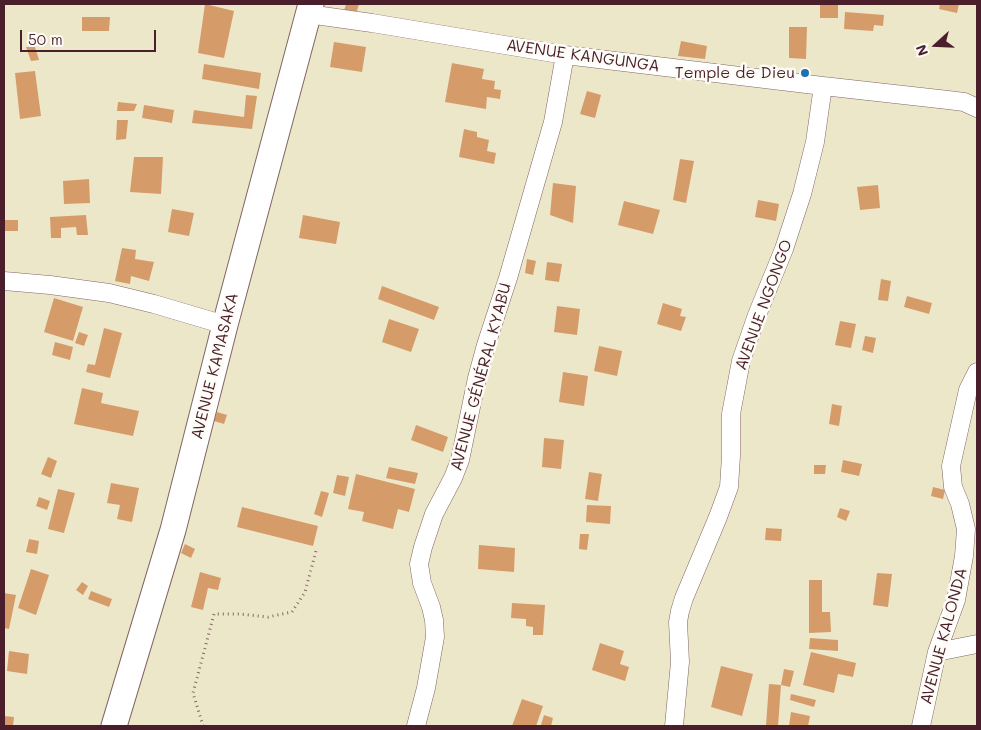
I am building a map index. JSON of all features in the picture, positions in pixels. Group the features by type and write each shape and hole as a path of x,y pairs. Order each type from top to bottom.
{"street":[{"name":"AVENUE KANGUNGA","path":"310,9 381,25 565,55 964,102 977,108"},
{"name":"AVENUE KAMASAKA","path":"114,726 173,530 225,325 310,9"},
{"name":"AVENUE GÉNÉRAL KYABU","path":"416,726 426,688 435,637 432,613 422,583 419,564 434,514 453,478 460,460 477,378 486,345 508,278 553,122 565,55"},
{"name":"AVENUE NGONGO","path":"674,726 680,662 678,622 680,611 729,487 731,414 741,361 757,315 784,249 802,194 815,142 823,86"},
{"path":"4,281 108,293 154,304 225,325"},
{"name":"AVENUE KALONDA","path":"921,726 937,652 956,600 964,556 966,529 960,504 952,487 951,466 968,390 977,372"},
{"path":"937,652 977,644"}],"path":[{"path":"203,726 194,693 214,614 268,617 292,612 305,592 316,551"}],"building":[{"path":"205,4 234,11 224,58 198,53"},
{"path":"346,4 359,4 356,14 344,11"},
{"path":"820,4 838,4 838,18 820,18"},
{"path":"940,4 959,4 957,13 939,9"},
{"path":"845,12 884,15 883,26 874,25 873,31 844,29"},
{"path":"82,17 110,17 109,31 82,31"},
{"path":"789,27 807,27 806,59 789,58"},
{"path":"681,41 707,46 705,59 678,56"},
{"path":"334,42 366,47 362,72 330,67"},
{"path":"26,47 35,47 39,60 31,61"},
{"path":"452,63 484,69 482,79 495,81 494,89 501,90 500,99 487,97 486,109 445,102"},
{"path":"204,64 261,73 259,89 202,79"},
{"path":"35,71 41,116 20,119 15,73"},
{"path":"587,91 601,95 595,118 580,114"},
{"path":"246,95 257,96 252,129 192,123 194,110 244,117"},
{"path":"118,102 137,104 134,111 117,111"},
{"path":"144,105 174,110 172,123 142,118"},
{"path":"117,120 128,120 126,139 116,140"},
{"path":"464,129 477,132 477,137 489,140 487,151 496,153 494,164 459,157"},
{"path":"134,157 163,157 161,194 130,192"},
{"path":"680,159 694,161 686,203 673,200"},
{"path":"89,179 90,203 64,204 63,181"},
{"path":"553,183 576,186 573,223 550,215"},
{"path":"878,185 880,208 860,210 857,187"},
{"path":"758,200 779,204 776,221 755,217"},
{"path":"624,201 660,210 653,234 618,225"},
{"path":"172,209 194,213 189,236 168,232"},
{"path":"86,215 88,235 77,235 76,227 61,228 61,238 51,238 50,217"},
{"path":"303,215 340,222 336,244 299,238"},
{"path":"4,220 18,220 18,231 4,231"},
{"path":"122,248 136,250 135,259 154,262 149,281 131,276 130,284 115,281"},
{"path":"527,259 536,261 533,275 525,273"},
{"path":"547,262 562,264 559,282 545,280"},
{"path":"881,279 891,281 888,301 878,300"},
{"path":"382,286 439,307 434,320 378,299"},
{"path":"907,296 932,303 929,314 904,307"},
{"path":"54,298 83,307 73,341 44,332"},
{"path":"663,303 682,309 680,316 686,317 681,331 657,324"},
{"path":"557,306 580,309 577,335 554,332"},
{"path":"389,319 419,329 411,352 382,342"},
{"path":"840,321 856,324 851,348 835,345"},
{"path":"104,328 122,333 110,378 86,372 88,364 95,365"},
{"path":"79,332 88,335 84,346 75,343"},
{"path":"865,336 876,338 873,353 862,350"},
{"path":"55,342 73,347 70,360 52,355"},
{"path":"599,346 622,351 617,376 594,371"},
{"path":"563,372 588,376 584,406 559,402"},
{"path":"82,388 103,393 101,403 139,411 133,436 74,424"},
{"path":"832,404 842,406 839,426 829,424"},
{"path":"217,412 227,415 224,424 214,421"},
{"path":"416,425 448,437 443,452 411,440"},
{"path":"544,438 564,440 561,469 542,467"},
{"path":"48,457 57,461 51,478 41,474"},
{"path":"843,460 862,464 859,476 841,472"},
{"path":"814,465 826,465 825,474 814,474"},
{"path":"389,467 418,473 415,484 386,478"},
{"path":"589,472 602,474 598,501 585,499"},
{"path":"356,474 415,489 409,512 398,509 393,529 362,521 364,512 348,509"},
{"path":"337,475 349,477 345,496 333,493"},
{"path":"111,483 139,488 132,522 117,519 120,505 107,503"},
{"path":"933,487 945,490 943,499 931,496"},
{"path":"58,489 75,493 64,533 48,529"},
{"path":"321,491 329,493 322,517 314,514"},
{"path":"39,497 50,501 47,510 36,506"},
{"path":"587,505 611,506 610,524 586,522"},
{"path":"242,507 318,526 313,546 237,527"},
{"path":"840,508 850,511 846,521 837,517"},
{"path":"766,528 782,529 781,541 765,540"},
{"path":"580,534 589,534 587,550 579,549"},
{"path":"29,539 39,541 37,554 26,552"},
{"path":"185,544 195,549 191,558 181,553"},
{"path":"479,545 515,548 514,572 478,569"},
{"path":"31,569 49,575 36,615 18,608"},
{"path":"200,572 221,578 218,590 208,588 203,610 191,607"},
{"path":"877,573 892,574 888,607 873,605"},
{"path":"809,580 822,580 822,612 830,612 831,632 809,633"},
{"path":"82,582 88,586 83,595 76,590"},
{"path":"91,591 112,599 109,607 88,599"},
{"path":"4,593 16,595 9,629 4,628"},
{"path":"512,603 545,605 543,635 533,635 533,627 526,626 526,619 511,618"},
{"path":"810,638 838,640 838,651 809,649"},
{"path":"600,643 624,651 620,664 629,667 625,681 592,670"},
{"path":"9,651 29,654 27,674 7,671"},
{"path":"811,652 856,663 853,677 838,674 834,693 803,685"},
{"path":"721,666 753,674 742,716 711,707"},
{"path":"784,669 794,671 790,687 781,685"},
{"path":"769,684 781,685 778,726 766,725"},
{"path":"791,694 816,700 814,707 790,700"},
{"path":"522,699 543,706 536,726 512,726"},
{"path":"791,712 810,716 808,726 789,726"},
{"path":"544,715 553,718 551,726 541,725"},
{"path":"4,716 14,717 13,726 4,726"}],"place":[{"name":"Temple de Dieu","path":"805,73"}]}
